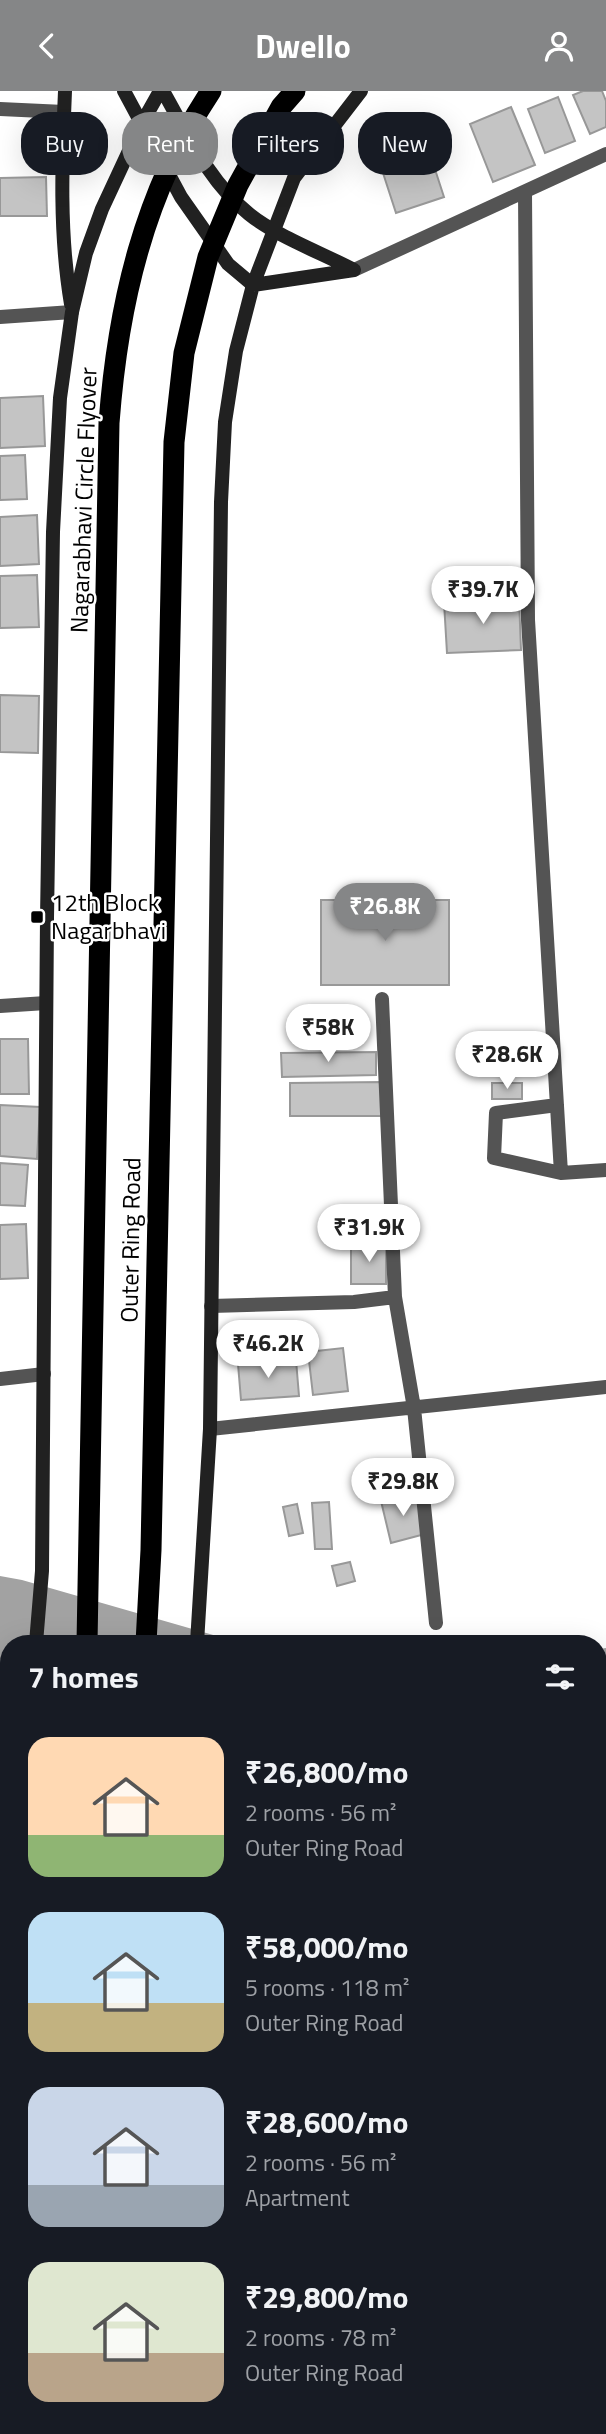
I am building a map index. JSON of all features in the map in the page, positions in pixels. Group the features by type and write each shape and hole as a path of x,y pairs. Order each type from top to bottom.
{"highway":[{"name":"Nagarabhavi Circle Flyover","path":"102,846 109,423 113,364 125,296 146,221 172,159 211,91"},
{"name":"Outer Ring Road","path":"146,1635 152,1550 174,442 184,353 208,257 239,185 288,99"},
{"name":"Outer Ring Road","path":"86,1635 102,846"}],"street":[{"path":"65,91 62,220 65,270 72,312"},
{"path":"124,91 136,112"},
{"path":"149,112 162,91 209,172 226,193 250,215 354,270"},
{"path":"198,1635 210,1429 220,502 225,422 236,351 253,285 294,178 361,91"},
{"path":"0,109 64,111"},
{"path":"169,175 228,264 253,285 354,270 606,154"},
{"path":"37,1635 42,1571 53,532 60,398 72,312 86,253 122,166"},
{"path":"525,192 528,620 561,1173"},
{"path":"0,317 72,312"},
{"path":"382,999 395,1297 414,1408 436,1623"},
{"path":"0,1006 46,1003"},
{"path":"557,1105 496,1113 494,1158 561,1173 606,1170"},
{"path":"211,1306 354,1302 395,1297"},
{"path":"0,1379 44,1374"},
{"path":"210,1429 606,1387"}],"shaded area":[{"path":"0,1576 213,1635 0,1635"}],"building":[{"path":"583,91 602,91 606,101 606,127 590,134 573,95"},
{"path":"558,97 575,141 545,153 528,109"},
{"path":"511,107 535,165 493,182 470,124"},
{"path":"384,175 437,175 444,197 396,213"},
{"path":"46,177 47,216 0,216 0,178"},
{"path":"43,396 45,446 0,448 0,398"},
{"path":"25,455 27,499 0,500 0,456"},
{"path":"37,515 39,564 0,566 0,517"},
{"path":"37,575 39,627 0,628 0,576"},
{"path":"519,598 521,650 447,653 444,602"},
{"path":"0,695 39,696 38,753 0,752"},
{"path":"321,900 449,900 449,985 321,985"},
{"path":"0,1039 28,1039 29,1094 0,1094"},
{"path":"376,1052 376,1075 282,1077 281,1053"},
{"path":"381,1082 382,1116 290,1116 290,1083"},
{"path":"492,1083 522,1083 522,1099 492,1099"},
{"path":"0,1105 40,1107 37,1159 0,1156"},
{"path":"0,1163 28,1165 25,1206 0,1205"},
{"path":"26,1224 28,1278 0,1279 0,1225"},
{"path":"386,1243 386,1284 351,1284 351,1244"},
{"path":"343,1348 348,1391 313,1395 308,1352"},
{"path":"296,1360 299,1396 241,1400 238,1364"},
{"path":"416,1493 425,1534 391,1543 381,1501"},
{"path":"329,1502 332,1549 315,1549 312,1503"},
{"path":"297,1504 303,1533 289,1536 283,1507"},
{"path":"350,1562 355,1581 337,1586 332,1566"}],"place":[{"name":"12th Block Nagarbhavi","path":"37,917"}]}
